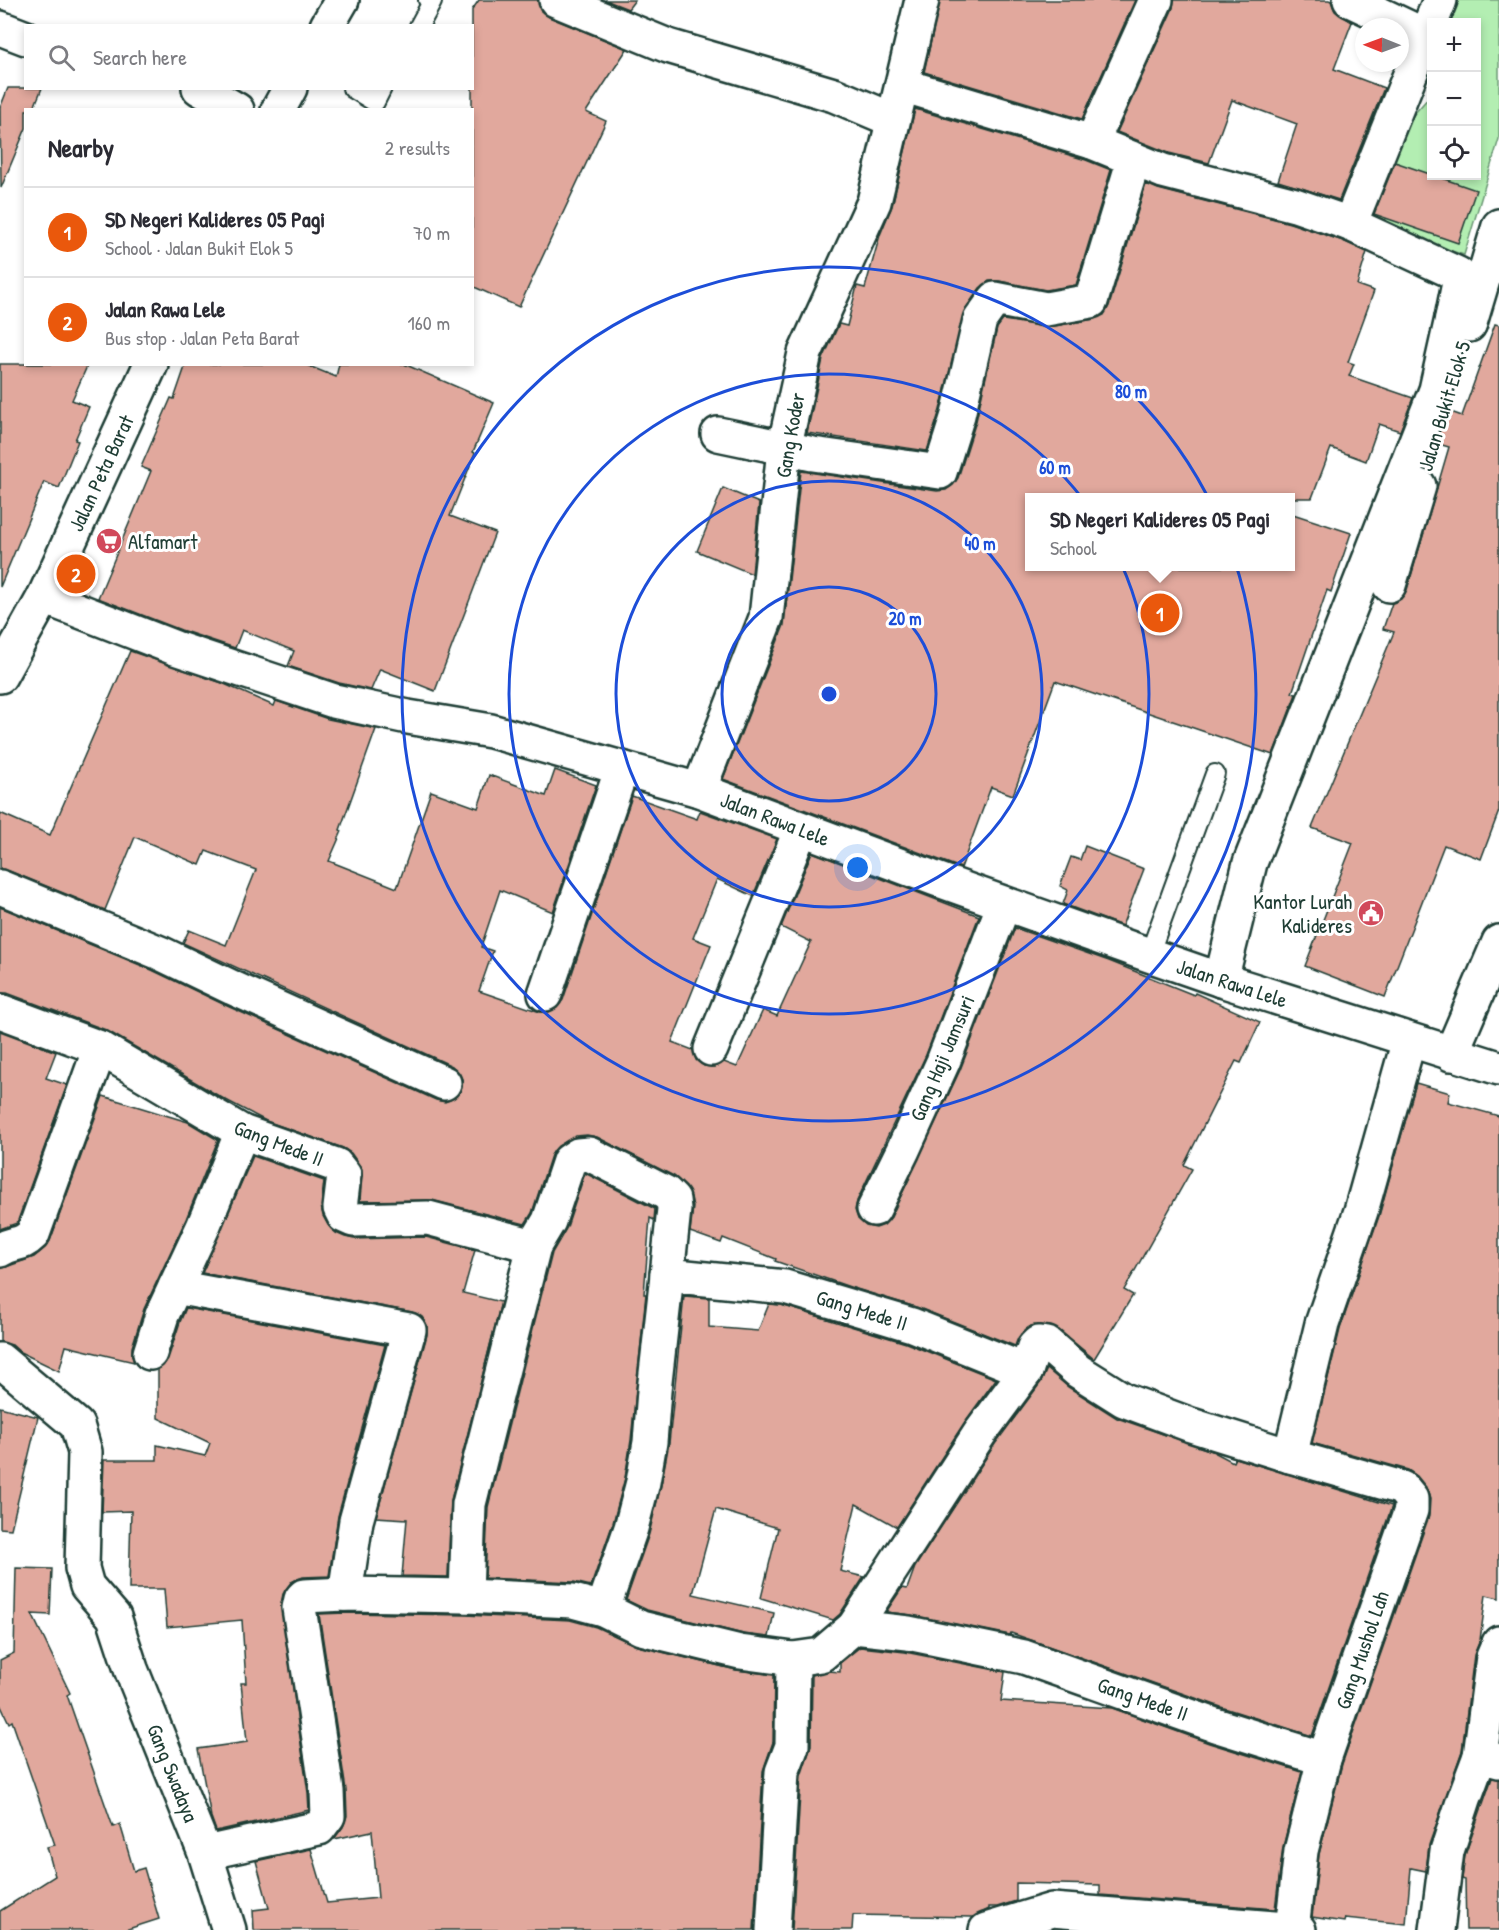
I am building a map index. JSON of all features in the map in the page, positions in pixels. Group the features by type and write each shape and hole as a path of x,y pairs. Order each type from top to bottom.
{"street":[{"path":"556,0 668,46 834,95 893,120"},
{"name":"Gang Koder","path":"699,790 766,618 784,449 806,353 874,202 922,0"},
{"path":"1092,142 1156,0"},
{"path":"1350,0 1426,36"},
{"path":"1350,225 1440,0"},
{"path":"0,28 24,37"},
{"path":"902,86 1092,142 1163,171 1295,205 1350,225 1458,274 1460,278 1461,322 1251,863 1221,980"},
{"path":"202,90 234,108"},
{"path":"279,108 289,90"},
{"path":"718,434 784,449 940,472 958,415 980,320 995,299 1046,309 1091,301 1134,159"},
{"name":"Jalan Bukit Elok 5","path":"1389,585 1461,322 1499,226"},
{"name":"Jalan Peta Barat","path":"0,676 44,597 150,366"},
{"name":"Jalan Rawa Lele","path":"44,597 175,648 334,701 408,717 491,731 699,790 1004,904 1149,955 1499,1068"},
{"path":"544,994 622,768"},
{"path":"711,1049 801,829"},
{"path":"0,887 160,953 444,1083"},
{"name":"Gang Haji Jamsuri","path":"874,1209 943,1062 1004,904"},
{"path":"1451,1054 1499,942"},
{"name":"Gang Mede II","path":"0,1011 100,1048 242,1132 336,1165 344,1175 340,1208 344,1215 353,1220 428,1218 534,1246"},
{"path":"205,1853 319,1828 328,1816 327,1791 299,1608 304,1596 345,1594 466,1596 573,1601 603,1609 641,1628 740,1652 793,1659 821,1654 854,1627 980,1433 1026,1371 1034,1347 1038,1343 1047,1344 1078,1371 1124,1400 1191,1425 1290,1456 1322,1324 1361,1211 1409,1040"},
{"path":"0,1250 9,1245 24,1243 33,1234 100,1048"},
{"path":"150,1353 162,1315 203,1227 242,1132"},
{"path":"466,1596 469,1504 534,1246 549,1221 569,1161 578,1155 589,1154 666,1193 673,1200 674,1209 644,1482 603,1609"},
{"name":"Gang Mede II","path":"667,1275 785,1287 912,1325 1026,1371"},
{"path":"175,1287 409,1330 356,1521 345,1594"},
{"name":"Gang Swadaya","path":"0,1360 77,1425 85,1452 82,1568 87,1586 114,1617 131,1669 205,1853 229,1930"},
{"name":"Gang Mushol Lah","path":"1290,1456 1402,1488 1411,1499 1411,1510 1324,1759 1300,1851 1292,1929"},
{"name":"Gang Mede II","path":"854,1627 908,1633 1023,1658 1215,1725 1324,1759"},
{"path":"1437,1930 1447,1851 1464,1799 1490,1759 1493,1657 1499,1643"},
{"path":"773,1930 782,1772 792,1746 793,1659"},
{"path":"986,1930 1052,1910 1299,1930"}],"lane":[{"path":"420,24 432,2 428,0"},
{"path":"355,90 375,102 381,90"},
{"path":"1149,955 1215,774"}],"green space":[{"path":"1448,0 1499,0 1499,139 1464,255 1367,224 1406,123 1427,99 1427,180 1481,180 1481,18 1441,18"}],"building":[{"path":"479,0 538,0 541,11 549,17 627,49 586,112 606,121 519,307 474,287 474,108 472,108 472,90 474,90 474,24 472,24 472,10"},
{"path":"605,0 635,0 628,9"},
{"path":"940,0 1135,0 1082,119 924,72"},
{"path":"1174,0 1329,0 1335,11 1352,22 1334,69 1384,88 1339,200 1278,181 1297,124 1232,100 1209,163 1169,153 1117,132 1173,8"},
{"path":"8,88 41,90 34,108 24,108 24,133 1,188 0,108"},
{"path":"915,109 1086,160 1111,170 1076,285 1046,290 989,281 980,288 965,309 940,410 927,451 807,433 823,359 839,324 847,326 857,286 865,288 880,235 892,206"},
{"path":"1395,162 1427,173 1427,180 1447,180 1476,190 1458,243 1374,214"},
{"path":"1146,184 1290,223 1343,241 1367,252 1357,285 1374,291 1348,362 1354,364 1349,376 1413,398 1400,431 1379,424 1366,461 1331,448 1312,498 1295,498 1295,493 1025,493 1025,571 1295,571 1295,515 1351,533 1331,592 1327,590 1292,693 1296,694 1273,755 1055,681 1013,795 991,787 961,868 723,779 784,625 801,471 937,491 946,490 958,478 976,421 997,328 1003,320 1049,327 1094,319 1104,315 1109,306"},
{"path":"1495,324 1499,325 1499,811 1481,859 1444,845 1385,997 1305,966 1353,843 1312,828 1394,632 1383,629 1392,603 1401,599 1407,590 1449,447 1435,443 1448,411 1462,416"},
{"path":"0,364 87,366 72,400 89,407 75,440 78,441 59,488 44,482 0,587"},
{"path":"185,366 309,366 336,377 339,366 409,366 494,403 450,516 495,533 435,691 380,669 371,690 339,683 288,666 294,651 242,630 235,648 98,598 151,471 141,467 171,398 174,399"},
{"path":"723,488 759,503 752,574 697,551"},
{"path":"130,651 222,683 274,706 276,701 328,719 376,729 340,830 342,831 329,861 397,888 431,791 478,808 489,775 546,796 555,770 596,785 553,912 500,890 481,947 493,951 479,991 540,1012 549,1012 557,1008 563,1000 632,796 697,819 700,811 777,839 753,896 717,879 693,938 711,945 672,1042 693,1050 696,1060 704,1066 714,1067 724,1062 737,1067 763,1010 777,1016 811,942 781,927 812,852 979,916 926,1055 857,1201 855,1210 858,1219 866,1226 876,1228 884,1225 891,1217 960,1070 1015,928 1109,961 1194,995 1195,993 1260,1022 1241,1063 1236,1061 1184,1165 1192,1169 1124,1290 1133,1295 1094,1359 1059,1330 1050,1326 1031,1326 1021,1334 1015,1346 919,1308 775,1261 776,1259 723,1238 721,1243 690,1232 693,1207 686,1187 674,1176 597,1137 576,1136 558,1146 551,1155 532,1213 525,1224 432,1200 360,1201 362,1169 351,1153 343,1148 266,1121 106,1030 7,993 0,993 0,907 152,970 436,1100 445,1102 454,1098 461,1090 463,1081 452,1066 183,943 189,930 226,945 256,870 206,851 200,865 135,837 105,910 0,869 0,813 50,835"},
{"path":"1085,846 1144,869 1122,926 1063,904 1068,890 1060,886 1071,857 1080,860"},
{"path":"0,1031 56,1052 46,1078 67,1085 17,1223 0,1229"},
{"path":"1416,1083 1450,1093 1448,1102 1499,1116 1499,1598 1486,1595 1480,1640 1474,1655 1462,1751 1429,1845 1426,1871 1411,1868 1406,1924 1345,1918 1344,1922 1312,1917 1319,1854 1342,1764 1429,1516 1430,1499 1426,1487 1417,1476 1408,1470 1312,1443 1340,1329 1379,1216"},
{"path":"103,1096 188,1122 218,1140 186,1219 144,1309 132,1347 134,1362 66,1346 59,1371 20,1352 12,1345 0,1342 0,1269 34,1257 50,1241"},
{"path":"253,1156 324,1181 321,1206 323,1216 336,1233 345,1237 354,1239 426,1237 475,1250 463,1293 501,1302 451,1500 448,1577 402,1576 407,1519 376,1517 427,1335 427,1325 422,1317 412,1312 202,1273"},
{"path":"585,1173 655,1209 654,1220 650,1218 644,1294 646,1294 625,1478 613,1523 591,1586 574,1582 485,1578 488,1507 552,1253 567,1227"},
{"path":"684,1296 709,1298 709,1327 758,1331 769,1304 781,1305 906,1343 996,1379 964,1423 897,1527 856,1504 840,1571 864,1577 840,1614 833,1620 761,1598 778,1528 716,1509 693,1594 774,1613 769,1637 743,1634 647,1610 626,1600 649,1534 661,1485 669,1443"},
{"path":"186,1308 385,1345 338,1516 329,1576 303,1577 291,1582 283,1594 281,1604 309,1810 216,1831 211,1817 198,1749 247,1742 241,1683 246,1683 242,1620 167,1627 164,1589 129,1589 131,1511 102,1512 104,1460 157,1460 157,1445 205,1456 210,1443 158,1418 158,1369 168,1359"},
{"path":"1047,1369 1068,1387 1117,1418 1212,1451 1233,1462 1235,1458 1392,1506 1312,1736 1221,1707 1011,1633 1010,1635 886,1612 902,1588 907,1589 915,1567 995,1444 1041,1382"},
{"path":"0,1407 38,1417 11,1529 0,1528"},
{"path":"16,1568 52,1569 50,1615 32,1614 70,1693 67,1695 113,1827 120,1824 134,1871 144,1868 159,1919 125,1930 0,1930 0,1911 55,1876 47,1847 55,1845 12,1721 9,1723 0,1704 0,1660 14,1653"},
{"path":"319,1614 570,1620 596,1627 637,1646 736,1670 774,1675 773,1742 763,1771 754,1930 254,1930 253,1910 269,1908 256,1861 311,1849 327,1903 378,1898 372,1831 334,1839 343,1827 347,1816 346,1790"},
{"path":"860,1647 905,1652 1005,1672 1001,1701 1112,1708 1209,1743 1302,1772 1283,1847 1275,1909 1100,1895 1100,1885 1016,1883 1016,1901 989,1907 973,1917 853,1915 852,1930 792,1930 801,1776 811,1746 812,1675 829,1671 840,1672 840,1663"},
{"path":"1492,1778 1499,1779 1499,1930 1466,1930 1465,1880 1462,1879 1465,1855"}],"place":[{"name":"Alfamart","path":"109,541"},
{"name":"Jalan Rawa Lele","path":"76,574"},
{"name":"SD Negeri Kalideres 05 Pagi","path":"1160,613"},
{"name":"Kantor Lurah Kalideres","path":"1371,913"}]}
